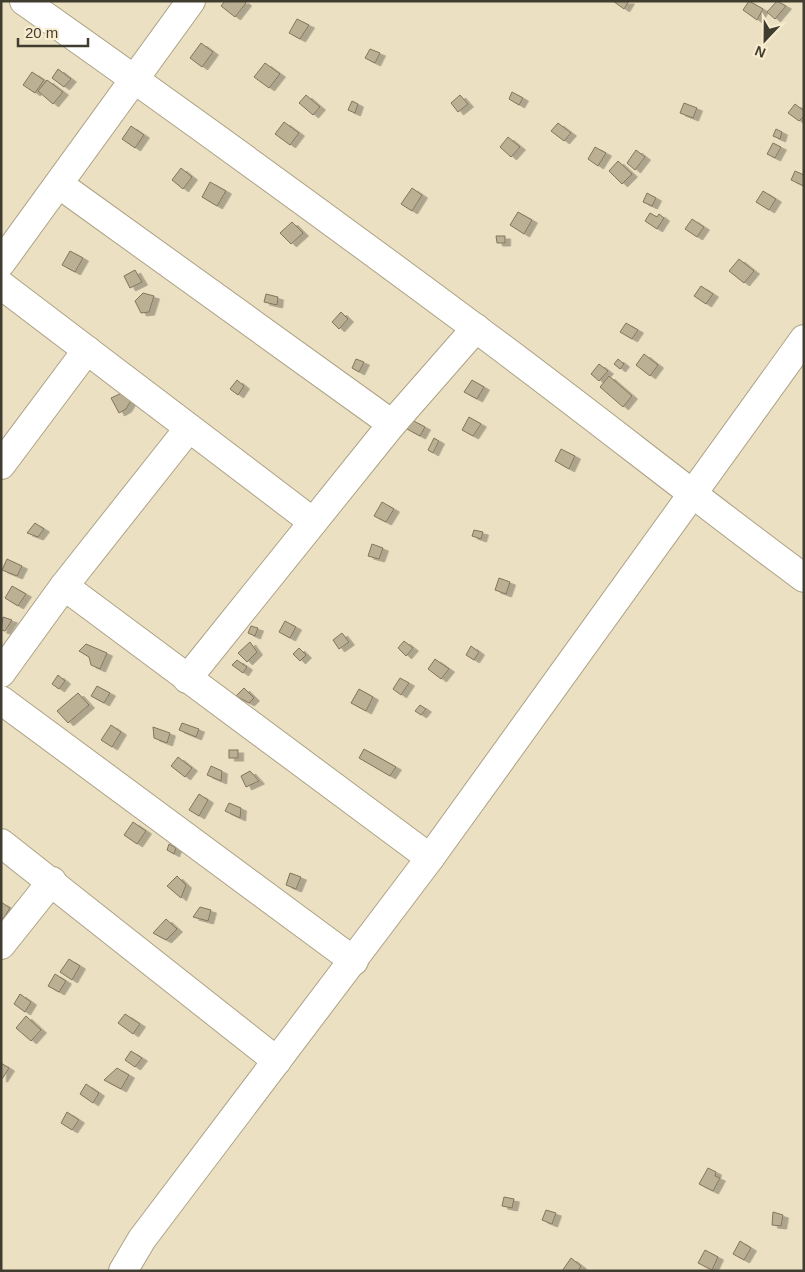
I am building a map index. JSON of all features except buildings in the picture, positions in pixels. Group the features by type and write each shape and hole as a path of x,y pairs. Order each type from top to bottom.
{"street":[{"path":"24,1 136,80 476,328 691,495 804,578"},
{"path":"1,263 60,185 191,1"},
{"path":"60,185 392,424"},
{"path":"1,285 313,522"},
{"path":"186,679 392,424 476,328"},
{"path":"123,1271 142,1239 430,858 804,339"},
{"path":"1,466 87,350"},
{"path":"1,673 64,586 190,428"},
{"path":"64,586 186,679 430,858"},
{"path":"1,700 354,961"},
{"path":"1,843 52,881 277,1061"},
{"path":"1,945 52,881"}]}
